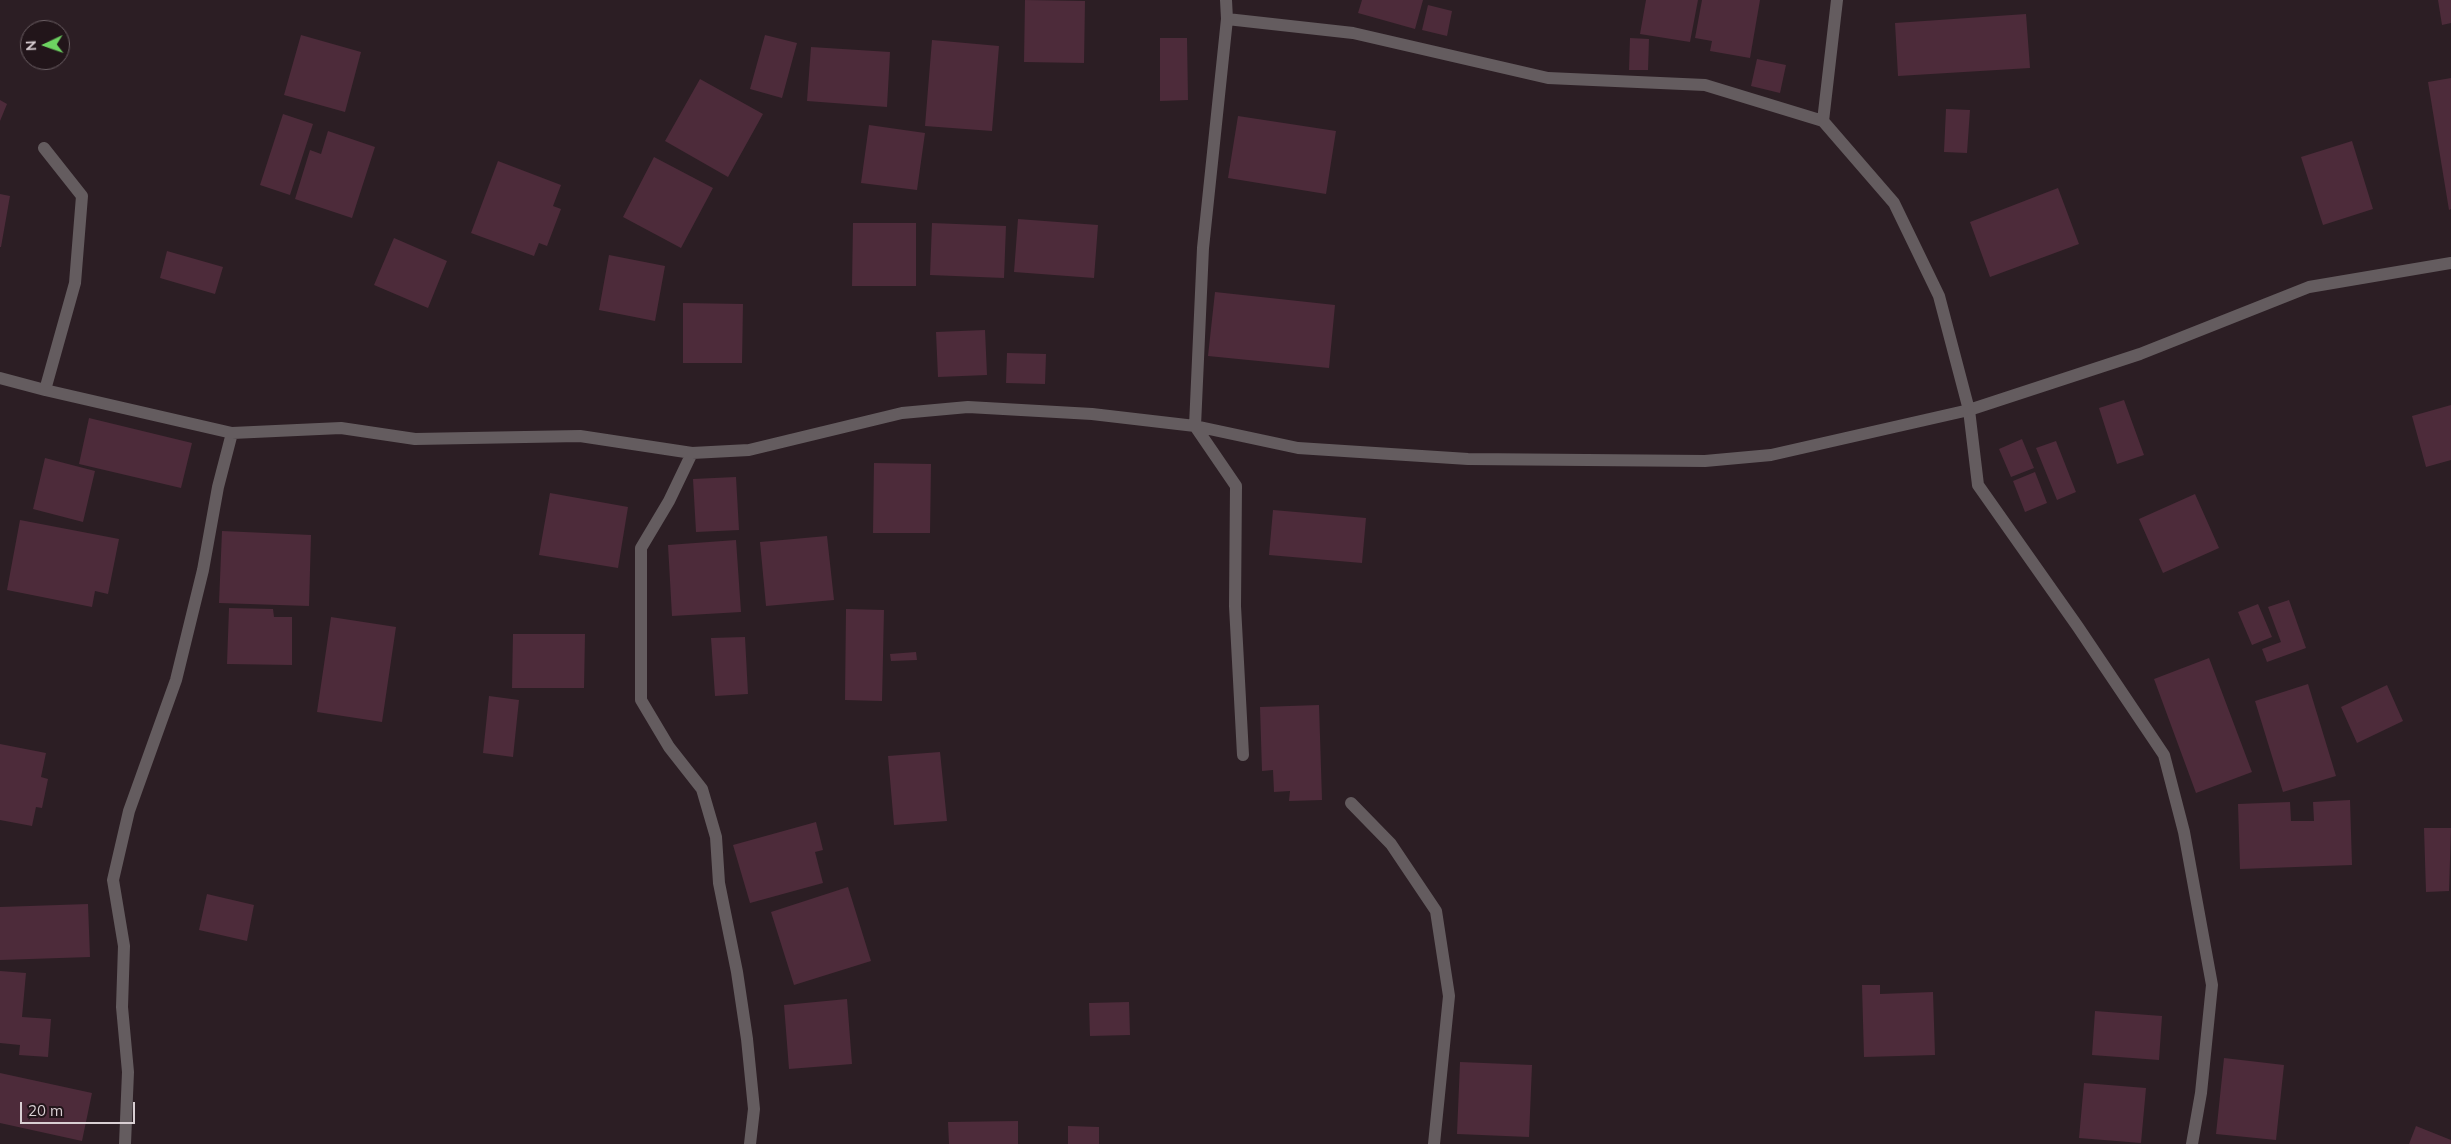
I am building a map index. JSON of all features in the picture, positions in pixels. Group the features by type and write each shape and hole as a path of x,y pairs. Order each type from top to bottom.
{"street":[{"path":"1226,0 1228,19 1202,248 1195,426 1236,486 1235,606 1243,756"},
{"path":"1823,121 1837,0"},
{"path":"1228,19 1353,33 1548,78 1705,85 1823,121 1894,203 1939,296 1969,410 1978,485 2078,626 2164,755 2184,832 2212,985 2201,1093 2192,1144"},
{"path":"44,148 82,196 75,283 45,390"},
{"path":"0,378 232,433 341,428 415,439 580,436 692,452 749,450 902,413 968,407 1092,414 1195,426 1298,448 1468,459 1705,461 1770,455 1969,410 2140,354 2309,287 2451,263"},
{"path":"125,1144 128,1072 122,1008 124,946 113,880 129,811 176,680 203,570 218,487 232,433"},
{"path":"692,452 669,501 641,548 641,700 669,747 702,789 716,836 719,883 738,972 747,1039 754,1109 750,1144"},
{"path":"1351,803 1391,844 1436,911 1449,996 1434,1144"}],"building":[{"path":"1025,0 1085,1 1084,63 1024,62"},
{"path":"1362,0 1423,0 1415,29 1358,13"},
{"path":"1646,0 1698,0 1690,42 1640,34"},
{"path":"1702,0 1760,0 1750,58 1710,51 1712,41 1695,38"},
{"path":"2438,0 2451,0 2451,23 2442,25"},
{"path":"1428,5 1452,11 1447,36 1422,30"},
{"path":"2026,14 2030,68 1898,76 1895,23"},
{"path":"301,35 361,52 345,112 284,95"},
{"path":"765,35 797,43 782,98 750,89"},
{"path":"1160,38 1187,38 1188,100 1160,101"},
{"path":"1630,38 1649,39 1648,70 1629,70"},
{"path":"932,40 999,46 992,131 925,126"},
{"path":"811,47 890,52 887,107 807,101"},
{"path":"1757,59 1786,65 1780,93 1751,86"},
{"path":"2451,78 2451,209 2449,210 2428,82"},
{"path":"700,79 763,114 728,177 665,141"},
{"path":"0,100 7,104 0,121"},
{"path":"1946,109 1970,110 1967,153 1944,152"},
{"path":"283,114 313,124 290,195 260,185"},
{"path":"1238,116 1336,131 1326,194 1228,178"},
{"path":"869,125 925,133 917,190 861,183"},
{"path":"328,131 375,147 352,218 295,199 310,150 321,154"},
{"path":"2352,141 2373,209 2323,225 2301,157"},
{"path":"654,157 713,188 681,248 623,217"},
{"path":"498,161 561,185 553,206 561,209 547,246 539,243 534,256 471,233"},
{"path":"2058,188 2079,244 1990,277 1970,222"},
{"path":"0,194 10,196 1,247 0,247"},
{"path":"1018,219 1098,225 1094,278 1014,272"},
{"path":"853,223 916,223 916,286 852,286"},
{"path":"932,223 1006,226 1004,278 930,275"},
{"path":"394,238 447,261 428,308 374,285"},
{"path":"167,251 223,267 215,294 160,278"},
{"path":"609,255 665,266 655,321 599,310"},
{"path":"1215,292 1335,305 1329,368 1208,356"},
{"path":"683,303 743,304 742,363 683,363"},
{"path":"985,330 987,375 938,377 936,332"},
{"path":"1007,353 1046,354 1045,384 1006,383"},
{"path":"2124,400 2144,455 2117,464 2099,408"},
{"path":"2451,405 2451,460 2426,467 2412,416"},
{"path":"89,418 192,443 181,488 79,464"},
{"path":"2022,439 2034,468 2011,477 1999,449"},
{"path":"2056,441 2076,492 2057,500 2036,448"},
{"path":"45,458 95,471 83,522 33,509"},
{"path":"874,463 931,464 930,533 873,533"},
{"path":"2035,472 2047,503 2025,512 2013,481"},
{"path":"736,477 739,530 696,532 693,479"},
{"path":"550,493 628,507 618,568 539,555"},
{"path":"2195,494 2219,548 2163,573 2139,519"},
{"path":"1273,510 1366,518 1362,563 1269,555"},
{"path":"20,520 119,539 108,594 95,591 92,607 7,590"},
{"path":"222,531 311,535 309,606 219,603"},
{"path":"827,536 834,600 766,606 760,542"},
{"path":"736,540 741,612 672,616 668,545"},
{"path":"2289,600 2306,648 2267,662 2262,649 2281,642 2268,607"},
{"path":"2258,604 2272,637 2252,645 2238,612"},
{"path":"229,608 273,609 274,617 292,617 292,665 227,664"},
{"path":"846,609 884,610 882,701 845,700"},
{"path":"331,617 396,627 382,722 317,712"},
{"path":"513,634 585,634 584,688 512,688"},
{"path":"745,637 748,694 715,696 711,638"},
{"path":"916,652 917,660 891,661 890,654"},
{"path":"2209,658 2252,772 2196,793 2154,679"},
{"path":"2308,684 2336,776 2283,792 2255,701"},
{"path":"2387,685 2403,721 2357,743 2341,707"},
{"path":"489,696 519,700 513,757 483,753"},
{"path":"1319,705 1322,800 1289,801 1290,791 1274,792 1273,770 1262,771 1260,707"},
{"path":"0,744 46,753 41,777 48,779 42,808 36,807 32,826 0,820"},
{"path":"940,752 947,821 894,825 888,756"},
{"path":"2350,800 2352,865 2240,869 2238,804 2290,802 2291,821 2314,821 2313,802"},
{"path":"816,822 823,850 815,852 823,883 750,903 733,845"},
{"path":"2424,828 2451,828 2449,891 2426,892"},
{"path":"848,887 871,961 794,985 771,912"},
{"path":"207,894 254,905 247,941 199,930"},
{"path":"88,904 90,957 0,960 0,907"},
{"path":"0,971 26,973 22,1017 51,1019 48,1057 19,1055 20,1045 0,1043"},
{"path":"1862,985 1880,985 1880,994 1933,992 1935,1055 1864,1057"},
{"path":"847,999 852,1064 789,1069 784,1005"},
{"path":"1129,1002 1130,1035 1090,1036 1089,1003"},
{"path":"2095,1011 2162,1016 2159,1060 2092,1055"},
{"path":"2224,1058 2284,1065 2276,1140 2216,1134"},
{"path":"1460,1062 1532,1065 1529,1137 1457,1134"},
{"path":"0,1073 92,1093 82,1141 0,1123"},
{"path":"2084,1083 2146,1088 2141,1143 2079,1138"},
{"path":"1018,1121 1018,1144 949,1144 948,1122"},
{"path":"1068,1126 1099,1127 1099,1144 1068,1144"},
{"path":"2416,1126 2451,1140 2451,1144 2409,1144"}]}
